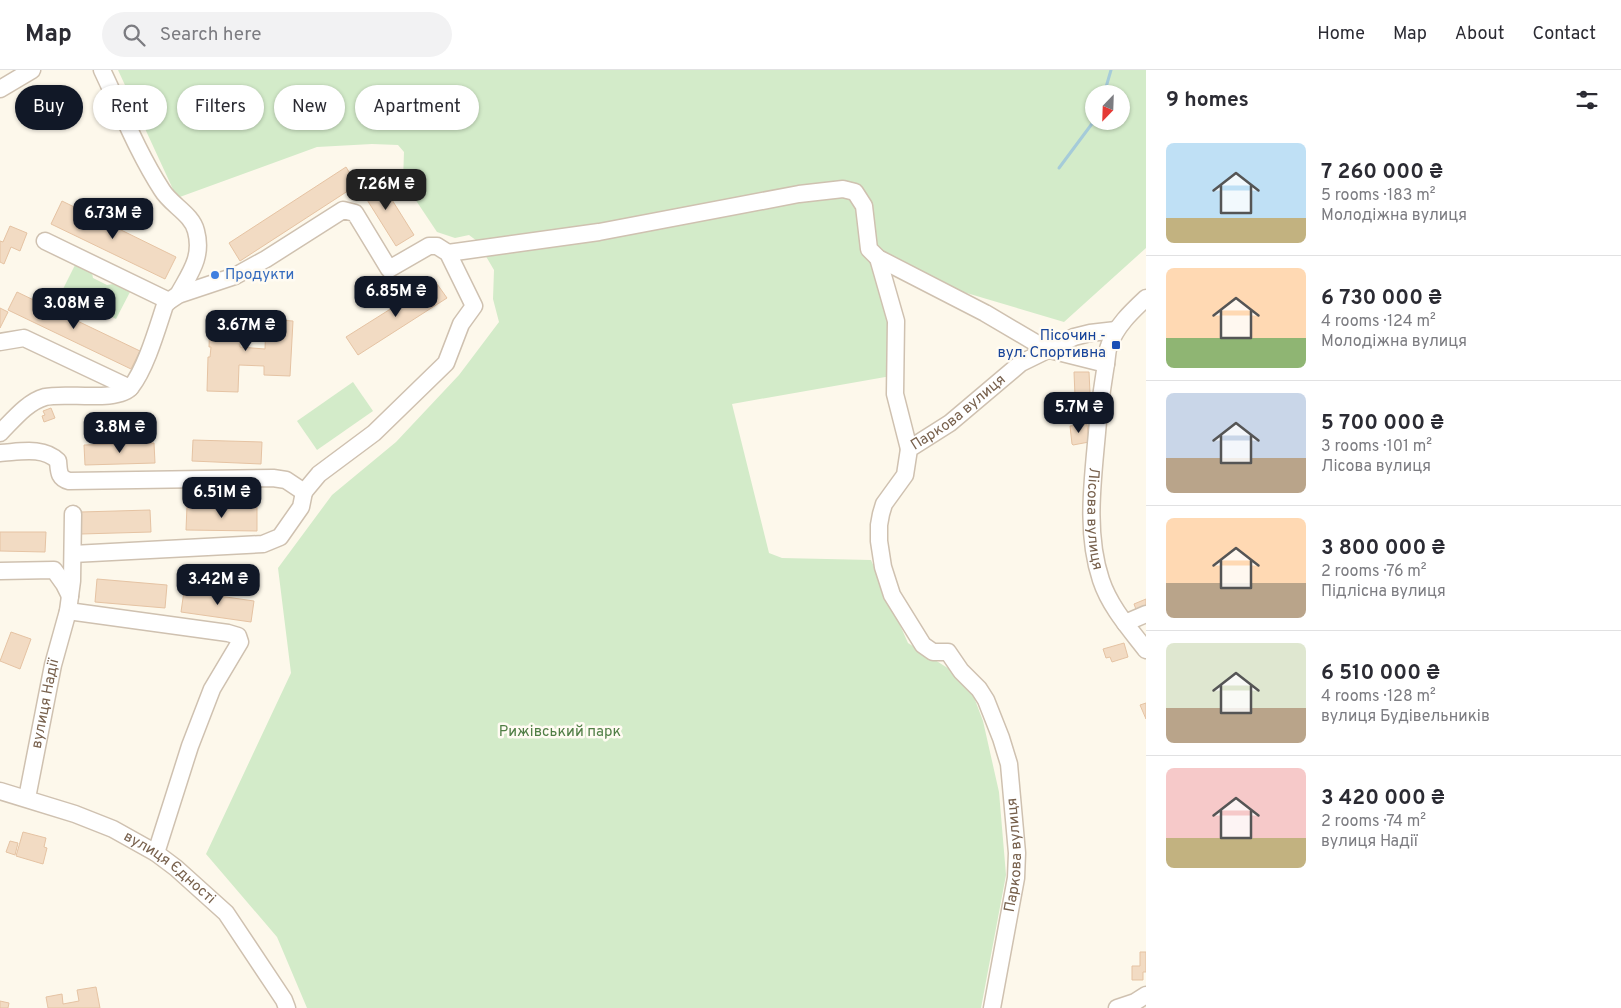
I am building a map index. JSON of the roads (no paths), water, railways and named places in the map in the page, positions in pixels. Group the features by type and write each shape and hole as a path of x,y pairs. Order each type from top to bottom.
{"street":[{"path":"0,433 27,407 39,399 52,396 108,396 122,393 130,388 141,368 165,306 174,298 196,261 199,250 193,224 163,193 102,70"},
{"path":"0,89 24,72"},
{"path":"448,253 600,232 799,194 843,189 855,192 864,206 869,249 878,258 985,313 1046,349 1106,364"},
{"path":"46,241 174,298 235,276 266,259 343,210 349,210 355,212 389,269 429,246 437,246 448,253 474,306 461,324 446,363 374,433 319,474 304,492 301,507 280,537 263,544 73,554"},
{"path":"878,258 896,321 895,394 909,448"},
{"name":"Лісова вулиця","path":"1146,298 1128,315 1116,330 1108,347 1101,392 1091,514 1092,537 1104,588 1124,623 1146,650"},
{"name":"Паркова вулиця","path":"992,1008 1016,878 1017,853 1009,764 993,716 979,689 961,670 948,652 932,652 923,644 892,595 883,567 879,526 884,504 905,475 909,448 950,423 1015,367 1046,349 1090,332 1116,330"},
{"path":"0,342 24,338 130,388"},
{"path":"0,453 40,451 48,453 58,461 60,476 63,480 69,481 273,478 286,480 304,492"},
{"name":"вулиця Надії","path":"27,798 53,665 69,603 73,554 73,514"},
{"path":"0,571 54,570 64,584 69,603 228,632 238,636 240,642 212,688 190,746 156,853"},
{"path":"1124,623 1146,614"},
{"name":"вулиця Єдності","path":"0,791 75,814 112,829 156,853 176,868 226,913 284,1000 287,1008"},
{"path":"1117,1008 1135,1002 1146,995"}],"waterway":[{"path":"1107,85 1111,70"},
{"path":"1059,168 1087,130"}],"place":[{"name":"Продукти","path":"215,275"},
{"name":"Пісочин - вул. Спортивна","path":"1116,345"}],"park label":[{"name":"Рижівський парк","path":"560,732"}]}
